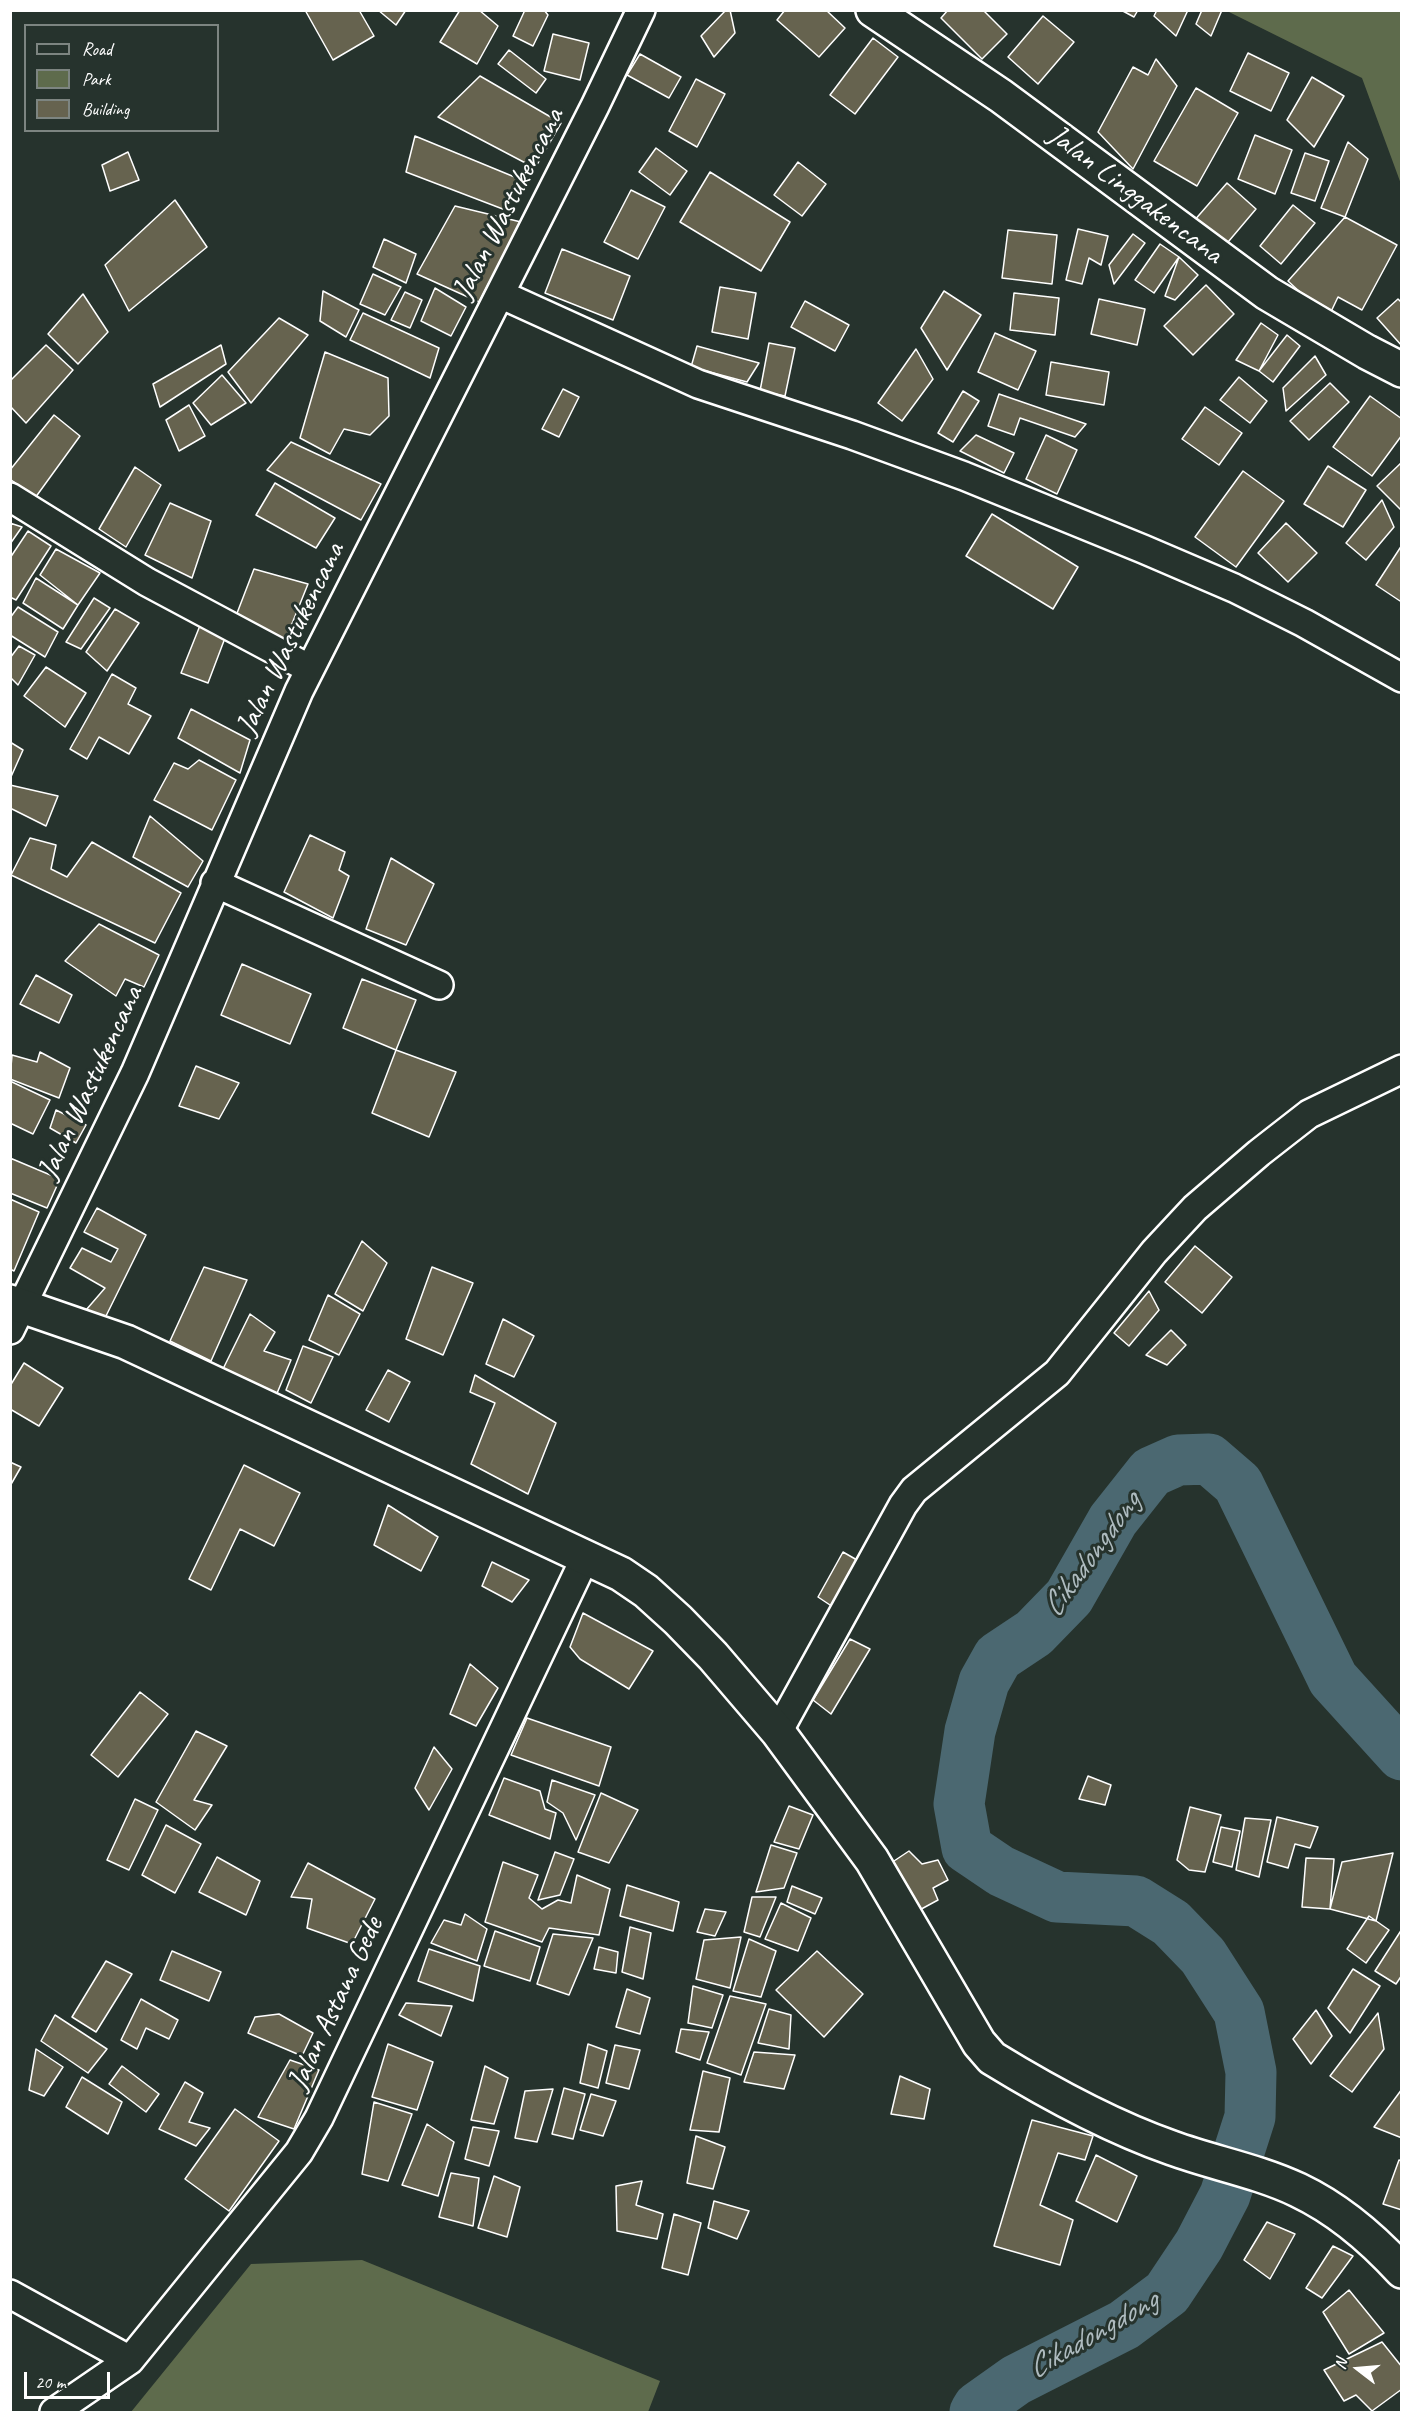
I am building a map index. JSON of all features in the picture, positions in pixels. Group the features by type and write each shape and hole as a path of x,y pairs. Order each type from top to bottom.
{"street":[{"name":"Jalan Wastukencana","path":"14,1313 135,1073 215,883 310,669 595,106 641,10"},
{"name":"Jalan Linggakencana","path":"873,10 1001,96 1267,293 1401,370"},
{"path":"500,294 698,384 852,435 964,476 1143,549 1234,588 1305,623 1401,678"},
{"path":"10,497 147,582 310,669"},
{"path":"215,883 439,985"},
{"path":"778,1732 903,1505 914,1490 1057,1373 1154,1252 1196,1208 1259,1153 1309,1114 1401,1069"},
{"path":"14,1313 126,1342 621,1574 646,1591 713,1656 778,1732 860,1842 979,2043 992,2058 1108,2122 1172,2149 1297,2189 1336,2212 1374,2243 1401,2271"},
{"name":"Jalan Astana Gede","path":"54,2412 130,2360 298,2152 319,2118 585,1558"},
{"path":"10,2294 130,2360"}],"green space":[{"path":"1227,11 1401,11 1401,184 1362,78"},
{"path":"362,2260 660,2381 648,2412 131,2412 251,2264"}],"building":[{"path":"305,10 359,10 374,36 333,60"},
{"path":"378,10 406,10 396,25"},
{"path":"460,10 479,10 498,26 477,64 440,42"},
{"path":"525,10 544,10 548,15 533,46 513,36"},
{"path":"726,10 730,10 735,33 714,57 701,36"},
{"path":"785,10 826,10 845,28 819,57 777,20"},
{"path":"948,10 983,10 1007,34 982,59 941,18"},
{"path":"1121,10 1138,10 1134,17"},
{"path":"1157,10 1188,10 1176,36 1154,16"},
{"path":"1202,10 1222,10 1211,36 1196,24"},
{"path":"1043,16 1074,42 1038,84 1008,57"},
{"path":"553,34 589,43 580,80 544,71"},
{"path":"873,38 898,57 855,114 830,95"},
{"path":"509,50 546,79 536,93 498,64"},
{"path":"1248,53 1289,73 1271,111 1230,91"},
{"path":"640,54 681,77 669,98 627,75"},
{"path":"1156,59 1177,86 1133,169 1098,132 1133,67 1148,75"},
{"path":"480,76 561,123 535,168 438,117"},
{"path":"1312,77 1344,96 1314,147 1287,120"},
{"path":"696,79 725,94 697,147 669,131"},
{"path":"1196,88 1238,113 1197,186 1154,161"},
{"path":"1255,135 1292,150 1275,194 1238,179"},
{"path":"415,136 517,178 508,211 406,172"},
{"path":"1348,142 1368,159 1345,217 1321,208"},
{"path":"656,148 687,171 670,195 639,172"},
{"path":"128,152 139,180 110,191 102,165"},
{"path":"1305,153 1329,161 1315,201 1291,193"},
{"path":"798,162 826,184 802,216 774,195"},
{"path":"710,172 790,222 761,271 680,222"},
{"path":"1227,183 1256,209 1223,248 1193,222"},
{"path":"631,190 665,207 638,259 604,242"},
{"path":"175,200 207,247 129,311 105,265"},
{"path":"1293,205 1315,223 1281,264 1260,246"},
{"path":"455,206 521,222 479,302 417,274"},
{"path":"1345,217 1397,245 1362,310 1338,297 1328,318 1288,281"},
{"path":"1078,229 1108,236 1101,265 1089,258 1082,284 1066,280"},
{"path":"1008,230 1057,235 1052,284 1002,278"},
{"path":"1133,234 1145,243 1114,284 1109,265"},
{"path":"384,239 416,254 406,283 373,267"},
{"path":"1160,244 1179,257 1154,293 1135,280"},
{"path":"562,249 630,276 613,320 545,293"},
{"path":"1179,257 1198,275 1175,300 1165,296"},
{"path":"373,274 401,287 385,315 360,304"},
{"path":"1206,285 1234,314 1193,355 1164,326"},
{"path":"720,287 756,293 748,339 712,332"},
{"path":"435,288 466,307 451,336 421,321"},
{"path":"323,291 359,310 346,337 320,321"},
{"path":"944,291 981,315 947,370 921,328"},
{"path":"405,292 422,300 410,328 391,320"},
{"path":"1014,293 1059,298 1055,335 1010,330"},
{"path":"83,294 108,332 78,364 48,334"},
{"path":"1099,299 1145,309 1137,345 1091,334"},
{"path":"1398,299 1402,303 1402,346 1377,318"},
{"path":"805,301 849,325 835,351 791,327"},
{"path":"363,313 439,348 430,378 350,340"},
{"path":"279,318 308,335 251,403 228,372"},
{"path":"1261,323 1278,335 1259,371 1236,360"},
{"path":"995,333 1036,351 1018,390 978,372"},
{"path":"1287,335 1300,346 1273,382 1259,371"},
{"path":"769,343 795,348 785,396 760,391"},
{"path":"46,345 73,370 26,423 10,406 10,381"},
{"path":"221,345 226,364 160,407 153,384"},
{"path":"697,346 759,363 747,382 691,367"},
{"path":"916,349 933,379 902,421 878,403"},
{"path":"325,352 388,378 389,416 370,435 344,429 330,454 300,438"},
{"path":"1315,356 1326,375 1286,411 1283,388"},
{"path":"1051,362 1109,372 1104,405 1046,395"},
{"path":"222,375 246,403 211,425 193,403"},
{"path":"1239,377 1267,401 1250,423 1220,400"},
{"path":"1330,383 1349,402 1309,440 1290,421"},
{"path":"563,389 579,397 559,437 542,429"},
{"path":"963,391 979,401 953,442 938,433"},
{"path":"999,394 1086,424 1075,437 1020,418 1014,435 988,426"},
{"path":"1370,396 1402,419 1402,435 1372,476 1333,447"},
{"path":"189,405 205,436 179,451 166,420"},
{"path":"1205,407 1242,433 1219,465 1182,439"},
{"path":"54,415 80,436 35,498 10,479 10,470"},
{"path":"976,435 1014,453 1004,473 960,451"},
{"path":"1046,435 1077,450 1057,494 1026,479"},
{"path":"291,442 381,484 361,520 267,470"},
{"path":"1402,462 1402,511 1377,486"},
{"path":"1328,466 1366,490 1343,527 1304,504"},
{"path":"135,467 161,485 126,547 99,529"},
{"path":"1243,471 1284,501 1236,567 1195,537"},
{"path":"275,483 335,518 316,548 256,515"},
{"path":"1382,500 1394,527 1366,560 1346,543"},
{"path":"170,503 211,521 192,578 145,555"},
{"path":"992,514 1078,567 1053,609 966,556"},
{"path":"10,523 22,527 10,544"},
{"path":"1286,523 1317,553 1288,582 1258,553"},
{"path":"28,531 51,546 16,600 10,597 10,558"},
{"path":"1402,545 1402,599 1400,601 1376,585"},
{"path":"56,549 100,573 78,605 40,575"},
{"path":"254,569 308,584 285,641 234,621"},
{"path":"36,578 78,605 63,629 23,603"},
{"path":"94,598 110,608 81,649 66,642"},
{"path":"18,607 58,632 45,657 10,635 10,618"},
{"path":"115,609 139,623 107,671 86,652"},
{"path":"201,623 225,638 208,683 181,673"},
{"path":"19,646 35,655 18,685 10,677 10,658"},
{"path":"46,667 86,693 65,727 24,696"},
{"path":"112,674 136,688 128,704 151,716 129,754 99,737 87,759 70,749"},
{"path":"191,709 250,740 240,773 178,738"},
{"path":"10,742 23,750 10,779"},
{"path":"199,760 236,780 212,830 154,800 174,763 188,769"},
{"path":"10,785 58,796 46,826 10,808"},
{"path":"150,816 203,861 188,887 133,857"},
{"path":"310,835 345,852 339,870 349,876 333,918 284,892"},
{"path":"30,838 56,845 51,869 67,877 92,842 181,893 155,943 11,875"},
{"path":"391,858 434,884 406,945 366,929"},
{"path":"99,924 159,955 144,987 125,979 116,996 65,961"},
{"path":"242,964 311,994 290,1044 221,1015"},
{"path":"36,975 72,995 59,1023 20,1004"},
{"path":"362,979 416,1000 396,1050 343,1028"},
{"path":"396,1050 456,1072 429,1137 372,1113"},
{"path":"40,1052 70,1068 59,1098 10,1079 12,1055 37,1062"},
{"path":"196,1066 239,1083 219,1119 179,1106"},
{"path":"10,1081 50,1100 33,1134 10,1123"},
{"path":"56,1110 86,1125 76,1143 50,1128"},
{"path":"10,1158 60,1179 47,1208 10,1193"},
{"path":"10,1199 39,1212 14,1271 10,1269"},
{"path":"97,1208 146,1235 105,1318 86,1310 105,1288 70,1268 82,1248 111,1262 118,1249 84,1232"},
{"path":"362,1241 387,1263 363,1311 335,1294"},
{"path":"1195,1246 1232,1277 1202,1313 1165,1282"},
{"path":"204,1267 247,1280 211,1361 170,1341"},
{"path":"432,1267 473,1283 443,1355 406,1339"},
{"path":"1149,1291 1159,1310 1129,1346 1114,1333"},
{"path":"328,1295 360,1314 339,1355 309,1340"},
{"path":"250,1314 275,1332 264,1351 291,1360 275,1398 221,1373"},
{"path":"503,1319 534,1336 514,1377 486,1364"},
{"path":"1171,1330 1186,1345 1167,1365 1146,1355"},
{"path":"303,1346 333,1357 311,1403 286,1390"},
{"path":"24,1363 63,1388 39,1426 10,1409 10,1386"},
{"path":"388,1370 410,1382 389,1422 366,1410"},
{"path":"475,1375 556,1423 528,1494 471,1464 495,1403 470,1392"},
{"path":"10,1462 21,1467 10,1486"},
{"path":"244,1465 300,1493 274,1546 240,1529 211,1590 189,1579"},
{"path":"388,1505 438,1537 421,1571 374,1545"},
{"path":"843,1552 864,1564 839,1611 818,1597"},
{"path":"492,1562 529,1580 512,1602 482,1586"},
{"path":"583,1613 653,1651 629,1689 580,1659 570,1647"},
{"path":"850,1639 870,1649 831,1714 813,1700"},
{"path":"470,1664 498,1688 476,1726 450,1714"},
{"path":"140,1692 168,1714 118,1777 91,1755"},
{"path":"527,1718 611,1747 599,1786 511,1755"},
{"path":"196,1731 227,1746 194,1800 212,1805 195,1830 156,1802"},
{"path":"434,1747 452,1769 429,1810 415,1788"},
{"path":"1088,1776 1111,1785 1105,1805 1079,1799"},
{"path":"504,1778 540,1791 545,1809 556,1813 550,1839 489,1815"},
{"path":"552,1780 595,1795 576,1840 563,1813 547,1802"},
{"path":"601,1793 638,1810 609,1863 578,1852"},
{"path":"135,1799 158,1810 129,1870 107,1860"},
{"path":"789,1806 813,1815 799,1849 774,1842"},
{"path":"1190,1807 1221,1815 1205,1872 1189,1870 1177,1860"},
{"path":"1277,1817 1318,1827 1310,1848 1295,1844 1288,1868 1267,1862"},
{"path":"1245,1818 1271,1820 1259,1877 1236,1870"},
{"path":"166,1825 201,1844 175,1893 142,1875"},
{"path":"1221,1827 1240,1831 1232,1867 1213,1862"},
{"path":"771,1845 797,1853 784,1888 756,1892"},
{"path":"909,1851 922,1864 938,1860 948,1880 933,1888 938,1900 914,1913 888,1865"},
{"path":"555,1852 574,1859 560,1895 538,1900"},
{"path":"1393,1853 1376,1921 1330,1909 1342,1862"},
{"path":"217,1857 260,1881 246,1915 199,1892"},
{"path":"1306,1858 1334,1859 1330,1909 1302,1907"},
{"path":"503,1862 538,1875 529,1898 542,1909 558,1900 571,1903 577,1875 610,1889 599,1935 549,1928 542,1942 485,1922"},
{"path":"308,1863 375,1899 352,1944 307,1928 312,1899 291,1897"},
{"path":"627,1885 679,1902 673,1931 620,1916"},
{"path":"792,1886 822,1898 815,1914 787,1902"},
{"path":"752,1897 776,1897 760,1937 744,1932"},
{"path":"781,1903 811,1918 798,1951 765,1939"},
{"path":"705,1909 726,1912 715,1936 697,1932"},
{"path":"465,1914 487,1929 477,1961 431,1943 444,1920 461,1925"},
{"path":"1369,1916 1389,1930 1366,1963 1347,1949"},
{"path":"630,1927 651,1933 643,1979 622,1972"},
{"path":"1402,1929 1402,1975 1396,1984 1375,1971"},
{"path":"495,1931 540,1947 530,1981 484,1966"},
{"path":"553,1934 593,1938 569,1995 537,1984"},
{"path":"741,1937 730,1988 696,1979 704,1940"},
{"path":"749,1939 776,1951 761,1997 733,1991"},
{"path":"599,1947 618,1952 616,1973 594,1969"},
{"path":"429,1949 480,1966 473,2001 418,1981"},
{"path":"172,1951 221,1972 209,2001 160,1980"},
{"path":"817,1951 863,1994 824,2037 776,1990"},
{"path":"106,1961 132,1974 96,2032 72,2017"},
{"path":"1353,1969 1380,1986 1350,2033 1328,2008"},
{"path":"693,1986 723,1995 712,2028 688,2023"},
{"path":"627,1989 650,1998 640,2034 616,2027"},
{"path":"730,1996 766,2004 741,2075 707,2063"},
{"path":"141,1999 178,2020 169,2039 146,2028 137,2049 121,2040"},
{"path":"406,2003 452,2006 441,2036 399,2015"},
{"path":"769,2009 791,2015 789,2049 758,2043"},
{"path":"1316,2010 1332,2036 1311,2064 1293,2039"},
{"path":"1378,2013 1384,2049 1352,2092 1330,2076"},
{"path":"279,2014 313,2033 302,2056 248,2033 255,2017"},
{"path":"55,2015 107,2049 88,2073 41,2041"},
{"path":"681,2029 709,2032 700,2060 676,2052"},
{"path":"388,2044 433,2062 417,2110 372,2097"},
{"path":"588,2044 607,2051 598,2088 580,2083"},
{"path":"615,2045 640,2050 629,2089 606,2083"},
{"path":"36,2049 63,2067 44,2096 29,2090"},
{"path":"754,2052 795,2055 784,2089 744,2082"},
{"path":"290,2060 319,2070 294,2129 258,2117"},
{"path":"122,2066 159,2094 146,2112 109,2084"},
{"path":"485,2066 508,2078 494,2124 471,2120"},
{"path":"703,2071 730,2078 719,2132 690,2130"},
{"path":"900,2076 930,2089 924,2119 891,2114"},
{"path":"82,2077 122,2102 108,2134 66,2107"},
{"path":"185,2082 203,2093 189,2122 210,2128 196,2146 159,2129"},
{"path":"564,2088 585,2094 573,2139 552,2134"},
{"path":"553,2089 537,2142 515,2138 525,2091"},
{"path":"1402,2089 1402,2138 1374,2127"},
{"path":"591,2094 616,2101 603,2136 580,2130"},
{"path":"374,2102 412,2114 388,2181 362,2174"},
{"path":"235,2109 279,2141 229,2211 185,2179"},
{"path":"1032,2120 1093,2136 1085,2160 1058,2153 1040,2205 1073,2220 1060,2265 994,2246"},
{"path":"427,2124 454,2142 438,2196 402,2185"},
{"path":"473,2127 499,2131 489,2166 465,2159"},
{"path":"696,2136 725,2147 713,2189 687,2183"},
{"path":"1096,2155 1137,2176 1117,2222 1076,2201"},
{"path":"1399,2160 1402,2161 1402,2210 1383,2204"},
{"path":"451,2173 479,2178 473,2226 439,2217"},
{"path":"494,2176 520,2187 507,2237 478,2228"},
{"path":"642,2181 636,2205 663,2214 657,2239 617,2231 616,2186"},
{"path":"714,2201 749,2211 737,2239 708,2228"},
{"path":"674,2214 701,2223 688,2275 662,2268"},
{"path":"1267,2222 1295,2234 1270,2279 1244,2260"},
{"path":"1333,2246 1353,2256 1322,2298 1306,2288"},
{"path":"1349,2290 1384,2333 1349,2354 1323,2312"},
{"path":"1382,2342 1402,2367 1402,2389 1372,2411 1356,2395 1344,2401 1324,2370"}],"waterway":[{"name":"Cikadongdong","path":"975,2412 978,2407 1016,2380 1124,2325 1167,2293 1199,2245 1225,2195 1250,2117 1251,2072 1239,2012 1203,1956 1171,1923 1136,1901 1057,1897 1001,1871 967,1848 959,1804 970,1731 984,1682 998,1657 1034,1633 1069,1597 1113,1520 1151,1472 1178,1460 1209,1459 1238,1484 1333,1679 1402,1755"}]}
